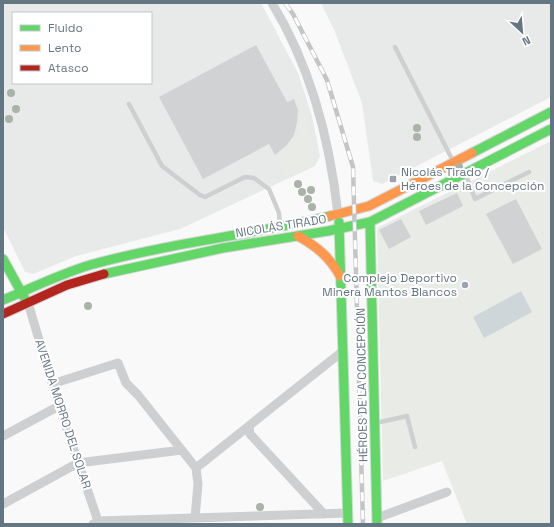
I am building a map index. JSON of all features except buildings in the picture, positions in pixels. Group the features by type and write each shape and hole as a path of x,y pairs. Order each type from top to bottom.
{"main road":[{"name":"NICOLÁS TIRADO","path":"3,300 68,272 99,263 144,252 280,228 369,206 551,112"},
{"name":"NICOLÁS TIRADO","path":"3,314 67,285 90,277 223,248 339,229 370,222 551,129"},
{"name":"HÉROES DE LA CONCEPCIÓN","path":"338,214 348,524"},
{"name":"HÉROES DE LA CONCEPCIÓN","path":"370,222 377,521"},
{"path":"298,236 324,252 335,265 341,280"},
{"path":"3,259 28,303"}],"street":[{"path":"272,3 287,27 304,63 323,128 333,172 338,214"},
{"name":"AVENIDA MORRO DEL SOLAR","path":"28,303 96,523"},
{"path":"196,468 343,351"},
{"path":"52,384 118,363 126,383 196,468 198,484 195,518"},
{"path":"3,436 59,406"},
{"path":"249,427 250,434 324,514"},
{"path":"3,504 78,463 182,450"},
{"path":"377,521 447,492"},
{"path":"96,523 176,521 195,518 218,521 300,519 324,514 347,513"}],"lane":[{"path":"395,46 453,163"},
{"path":"129,104 165,169 200,195 206,196 245,177 250,176 254,178 269,189 279,213 280,228"},
{"path":"465,173 475,199 529,172"},
{"path":"375,424 407,416 415,447"}],"shaded area":[{"path":"3,3 261,3 298,73 312,116 320,156 315,166 180,229 76,256 33,274 25,272 3,227"},
{"path":"321,3 551,3 551,97 382,184 373,181 362,103 335,32"},
{"path":"301,105 311,136 314,161 307,169 287,178 278,161 296,138 302,123 299,106"},
{"name":"Complejo Deportivo Minera Mantos Blancos","path":"551,141 551,524 467,524 442,461 383,481 377,228"},
{"path":"521,291 532,312 484,338 473,317"}],"railway":[{"path":"285,3 293,14 327,80 353,167 363,524"}],"traffic: fast":[{"path":"472,153 551,112"},
{"path":"104,274 223,248 328,231 370,222 551,129"},
{"path":"3,300 57,277 90,265 120,257 270,229 330,216"},
{"path":"339,222 348,524"},
{"path":"370,222 377,524"},
{"path":"3,259 25,299"}],"traffic: slow":[{"path":"330,216 369,206 472,153"},
{"path":"298,236 322,253 332,263 340,276"}],"traffic: jam":[{"path":"3,314 67,285 104,274"}],"place":[{"name":"Nicolás Tirado / Héroes de la Concepción","path":"393,179"},
{"name":"Complejo Deportivo Minera Mantos Blancos","path":"465,285"}]}
